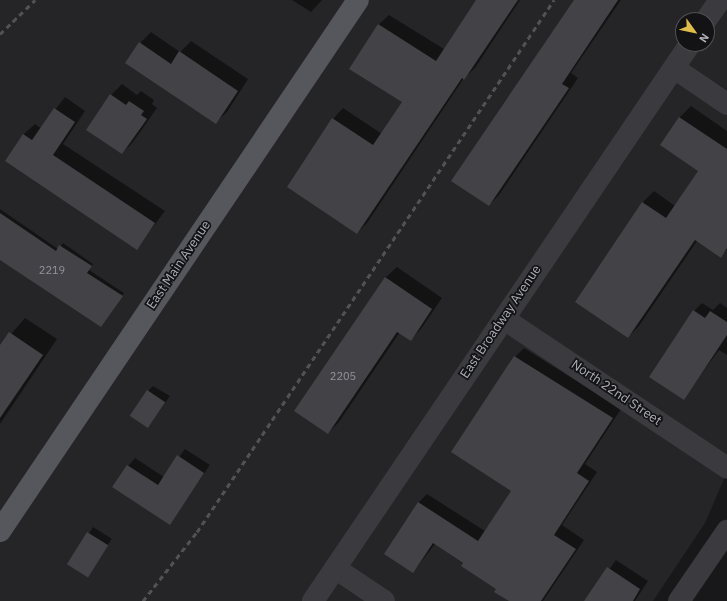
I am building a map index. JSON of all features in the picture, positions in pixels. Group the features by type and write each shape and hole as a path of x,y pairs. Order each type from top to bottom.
{"main road":[{"name":"East Main Avenue","path":"0,531 358,0"}],"street":[{"path":"712,12 720,0"},
{"name":"East Broadway Avenue","path":"314,601 685,52"},
{"path":"674,68 727,104"},
{"name":"North 22nd Street","path":"504,319 727,468"},
{"path":"679,601 727,530"},
{"path":"336,568 384,601"}],"shaded area":[{"path":"0,0 727,0 727,472 705,523 653,601 0,601"}],"building":[{"path":"476,0 518,0 464,80 462,78 357,234 287,187 332,118 373,145 402,102 349,69 378,24 436,61"},
{"path":"574,0 618,0 562,84 569,88 489,206 451,181"},
{"path":"139,42 171,64 179,51 238,91 216,124 125,63"},
{"path":"110,94 126,105 129,101 144,111 141,115 147,119 122,154 86,130"},
{"path":"54,108 75,122 53,155 155,223 137,250 5,161 23,134 32,140"},
{"path":"679,117 727,149 727,248 721,258 695,240 628,338 575,302 642,202 666,218 698,171 660,145"},
{"path":"0,213 56,251 59,245 92,266 87,273 123,296 101,327 0,260"},
{"path":"385,277 432,309 411,341 397,332 328,434 294,411"},
{"path":"693,310 705,318 710,311 727,322 727,335 684,400 649,377"},
{"path":"9,332 43,355 0,418 0,345"},
{"path":"514,356 613,418 577,473 589,481 554,535 576,549 541,601 509,601 494,592 496,589 461,566 463,563 433,543 413,573 384,554 418,502 478,541 511,491 451,452"},
{"path":"147,390 165,402 148,428 130,416"},
{"path":"177,455 204,473 170,525 112,487 127,465 158,485"},
{"path":"87,532 108,545 88,577 67,564"},
{"path":"607,567 640,589 633,601 584,601"}],"railway":[{"path":"0,34 35,0"},
{"path":"143,601 197,532 554,0"}]}
